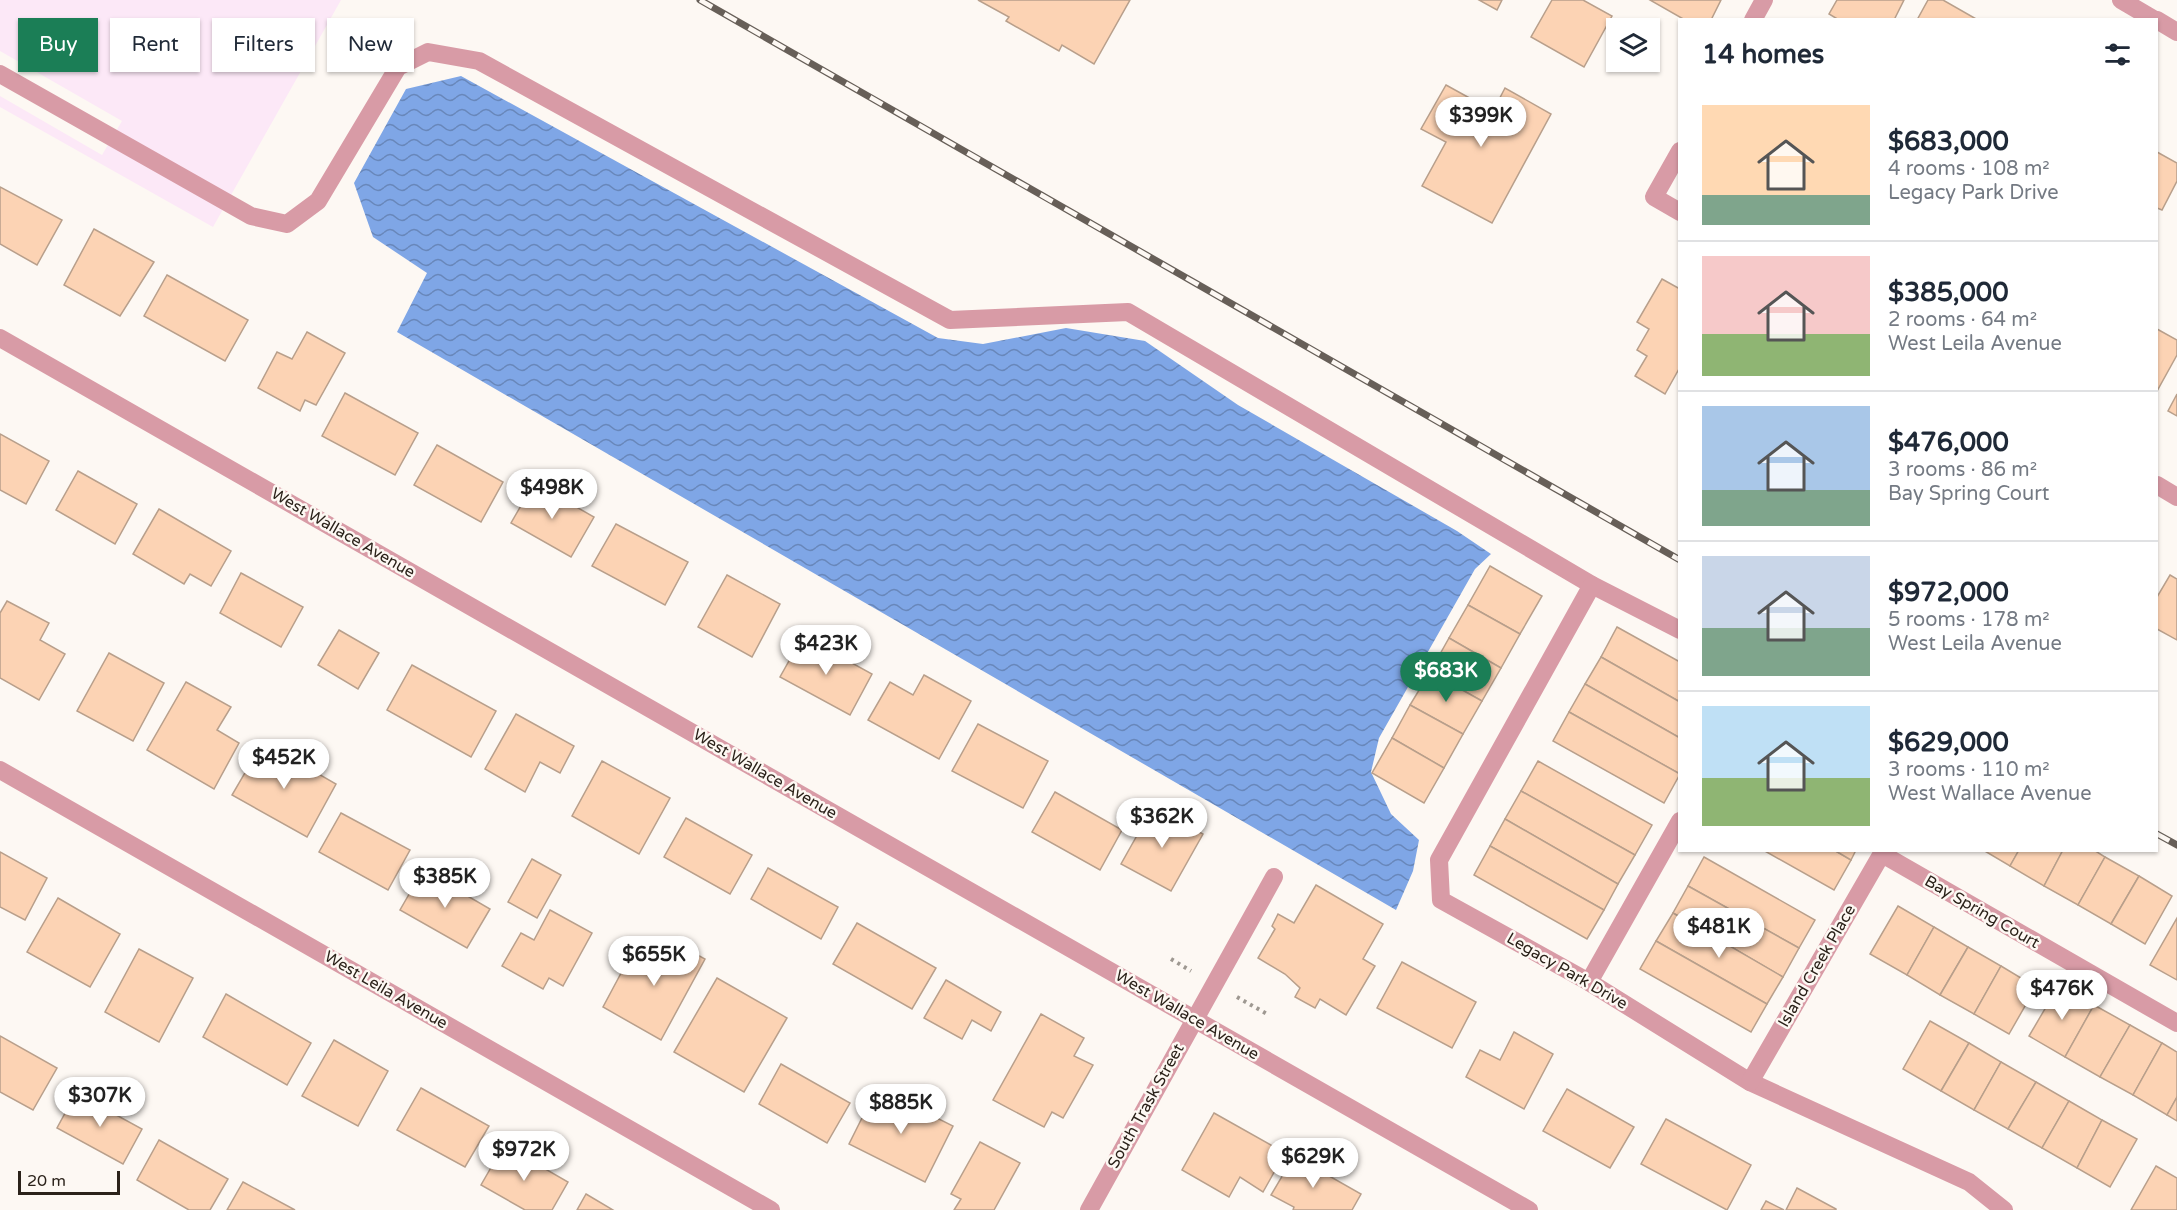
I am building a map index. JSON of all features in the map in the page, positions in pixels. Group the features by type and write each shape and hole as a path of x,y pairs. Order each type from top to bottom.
{"street":[{"path":"1754,18 1764,0"},
{"path":"2121,0 2152,18"},
{"path":"2158,21 2177,32"},
{"path":"0,74 251,216 287,224 318,201 398,67 428,52 479,61 950,320 1128,312 1592,585 1678,629"},
{"path":"1678,155 1654,197 1678,211"},
{"name":"West Wallace Avenue","path":"0,338 1529,1210"},
{"path":"2158,486 2177,497"},
{"name":"Legacy Park Drive","path":"1592,585 1439,860 1441,900 1588,982 1750,1082 1969,1182 2004,1210"},
{"name":"West Leila Avenue","path":"0,770 771,1210"},
{"path":"1588,982 1678,824"},
{"name":"Bay Spring Court","path":"1883,853 2177,1023"},
{"name":"Island Creek Place","path":"1750,1082 1883,853"},
{"name":"South Trask Street","path":"1089,1210 1274,877"}],"path":[{"path":"1171,959 1191,971"},
{"path":"1233,995 1267,1014"}],"shaded area":[{"path":"0,0 341,0 331,18 327,18 327,25 315,46 315,18 212,18 212,72 300,72 213,227 0,107 0,96 102,155 122,121 37,72 98,72 98,18 18,18 18,61 0,51"}],"water":[{"path":"461,76 938,338 983,344 1066,328 1145,341 1238,405 1457,531 1491,554 1475,569 1379,738 1371,772 1391,814 1419,840 1413,871 1396,910 397,332 427,273 373,237 354,183 406,89"}],"building":[{"path":"978,0 1130,0 1094,64 1062,45 1059,51 1006,21 1009,17"},
{"path":"1479,0 1502,0 1497,10"},
{"path":"1552,0 1583,0 1612,16 1606,18 1606,27 1584,67 1531,37"},
{"path":"1650,0 1721,0 1712,18 1682,18"},
{"path":"1837,0 1904,0 1895,18 1836,18 1829,14"},
{"path":"1928,0 1943,0 1974,18 1918,18"},
{"path":"1446,85 1493,111 1505,88 1551,114 1492,223 1422,186 1446,142 1421,129"},
{"path":"2158,153 2177,163 2177,181 2162,210 2158,208"},
{"path":"0,187 62,220 37,265 0,244"},
{"path":"94,229 154,262 120,316 64,285"},
{"path":"167,275 248,320 225,361 144,316"},
{"path":"1662,279 1678,288 1678,371 1665,394 1635,376 1647,356 1637,350 1649,329 1637,322"},
{"path":"2158,330 2177,340 2177,355 2158,389"},
{"path":"307,332 345,353 316,405 305,400 300,411 258,388 277,352 292,359"},
{"path":"345,393 418,433 395,475 322,436"},
{"path":"2177,394 2177,416 2168,411"},
{"path":"0,434 49,461 26,504 0,490"},
{"path":"437,445 503,482 481,522 414,485"},
{"path":"78,471 137,504 115,544 56,510"},
{"path":"534,483 594,517 571,557 511,523"},
{"path":"159,509 231,551 211,586 190,574 184,584 133,554"},
{"path":"616,524 688,562 665,605 592,566"},
{"path":"1490,566 1542,596 1520,634 1468,605"},
{"path":"241,573 303,607 281,647 220,613"},
{"path":"727,575 780,604 752,657 698,627"},
{"path":"2170,575 2177,579 2177,640 2158,630 2158,595"},
{"path":"7,601 49,623 40,640 65,654 39,700 0,678 0,613"},
{"path":"1468,605 1520,634 1501,668 1449,638"},
{"path":"1617,627 1678,661 1678,701 1601,657"},
{"path":"339,630 379,653 358,689 318,665"},
{"path":"803,636 872,674 850,715 780,677"},
{"path":"1449,638 1501,668 1482,701 1430,672"},
{"path":"109,653 164,683 133,741 77,711"},
{"path":"1601,657 1678,701 1678,737 1585,684"},
{"path":"412,665 496,711 471,757 387,710"},
{"path":"1430,672 1482,701 1463,734 1410,705"},
{"path":"924,675 971,701 939,759 868,720 890,682 913,695"},
{"path":"186,682 231,707 217,730 239,743 214,789 147,750"},
{"path":"1585,684 1678,737 1678,773 1569,712"},
{"path":"1410,705 1463,734 1444,768 1392,738"},
{"path":"1569,712 1678,773 1678,778 1664,803 1553,741"},
{"path":"516,714 574,746 560,773 540,762 525,792 485,769"},
{"path":"978,724 1048,761 1023,808 952,771"},
{"path":"1392,738 1444,768 1424,803 1372,773"},
{"path":"263,742 336,784 307,837 232,795"},
{"path":"602,761 670,798 639,854 572,816"},
{"path":"1538,761 1652,825 1635,855 1521,791"},
{"path":"1521,791 1635,855 1618,884 1505,819"},
{"path":"1055,792 1122,830 1100,870 1032,832"},
{"path":"1153,807 1203,834 1171,891 1121,864"},
{"path":"341,813 410,850 388,890 319,852"},
{"path":"686,818 752,855 730,894 664,857"},
{"path":"1505,819 1618,884 1604,910 1490,846"},
{"path":"1490,846 1604,910 1587,939 1474,875"},
{"path":"0,852 47,878 25,920 0,907"},
{"path":"1767,852 1837,852 1851,860 1834,890"},
{"path":"1837,852 1855,852 1851,860"},
{"path":"1986,852 2018,852 2010,866"},
{"path":"2018,852 2062,852 2044,886 2010,866"},
{"path":"2062,852 2097,852 2105,857 2078,905 2044,886"},
{"path":"1704,857 1815,920 1799,948 1688,886"},
{"path":"2105,857 2139,876 2111,924 2078,905"},
{"path":"532,859 561,875 537,918 508,902"},
{"path":"768,868 838,907 821,939 751,899"},
{"path":"423,870 490,909 467,948 400,910"},
{"path":"2139,876 2172,896 2145,944 2111,924"},
{"path":"1316,885 1383,924 1363,959 1375,966 1346,1015 1320,999 1315,1008 1295,997 1300,988 1285,974 1258,958 1275,929 1272,926 1278,914 1294,923"},
{"path":"1688,886 1799,948 1783,977 1673,913"},
{"path":"58,898 120,934 90,987 27,952"},
{"path":"1898,906 1934,927 1907,975 1870,954"},
{"path":"550,910 592,933 563,986 549,978 543,989 502,966 521,933 534,940"},
{"path":"1673,913 1783,977 1767,1004 1656,941"},
{"path":"2177,918 2177,980 2150,965"},
{"path":"857,923 936,968 912,1009 833,964"},
{"path":"1934,927 1968,947 1940,995 1907,975"},
{"path":"665,937 705,959 661,1040 603,1007 635,947 654,958"},
{"path":"1656,941 1767,1004 1751,1032 1640,969"},
{"path":"1968,947 2001,966 1974,1014 1940,995"},
{"path":"139,949 193,978 159,1042 105,1012"},
{"path":"1402,962 1476,1002 1452,1048 1377,1008"},
{"path":"2001,966 2036,987 2009,1034 1974,1014"},
{"path":"717,978 787,1018 744,1092 674,1052"},
{"path":"946,980 1001,1012 991,1031 972,1020 962,1039 924,1018"},
{"path":"2059,985 2094,1005 2065,1057 2029,1036"},
{"path":"226,994 311,1043 287,1085 203,1037"},
{"path":"2094,1005 2130,1025 2100,1077 2065,1057"},
{"path":"1041,1014 1084,1038 1074,1056 1093,1065 1063,1118 1052,1112 1044,1127 993,1100"},
{"path":"1930,1021 1969,1043 1941,1091 1903,1069"},
{"path":"2130,1025 2162,1043 2133,1095 2100,1077"},
{"path":"1514,1032 1553,1054 1524,1109 1466,1077 1480,1050 1500,1060"},
{"path":"0,1036 57,1068 33,1110 0,1092"},
{"path":"334,1040 388,1071 358,1126 302,1096"},
{"path":"1969,1043 2001,1062 1974,1110 1941,1091"},
{"path":"2162,1043 2177,1052 2177,1097 2167,1115 2133,1095"},
{"path":"2001,1062 2036,1082 2008,1129 1974,1110"},
{"path":"781,1064 850,1103 827,1143 759,1104"},
{"path":"2036,1082 2069,1101 2042,1148 2008,1129"},
{"path":"421,1088 489,1126 465,1167 397,1130"},
{"path":"877,1088 953,1126 925,1182 849,1144"},
{"path":"1567,1089 1634,1127 1610,1168 1543,1131"},
{"path":"76,1093 142,1129 123,1164 57,1128"},
{"path":"2177,1097 2177,1121 2167,1115"},
{"path":"2069,1101 2102,1120 2077,1168 2042,1148"},
{"path":"1214,1113 1285,1153 1263,1192 1240,1177 1229,1197 1182,1170"},
{"path":"1666,1119 1751,1165 1727,1210 1641,1164"},
{"path":"2102,1120 2137,1139 2110,1187 2077,1168"},
{"path":"159,1140 228,1179 210,1210 189,1210 137,1180"},
{"path":"980,1142 1020,1163 994,1210 954,1210 961,1199 951,1194"},
{"path":"504,1145 568,1182 552,1210 525,1210 481,1185"},
{"path":"1294,1156 1361,1194 1352,1210 1293,1210 1294,1207 1271,1195"},
{"path":"2156,1166 2177,1178 2177,1210 2131,1210"},
{"path":"243,1182 295,1210 227,1210"},
{"path":"1797,1188 1836,1209 1836,1210 1786,1210"},
{"path":"586,1194 613,1210 577,1210"},
{"path":"1766,1201 1784,1210 1761,1210"}],"railway":[{"path":"700,0 1678,559"},
{"path":"2158,835 2177,845"}]}
